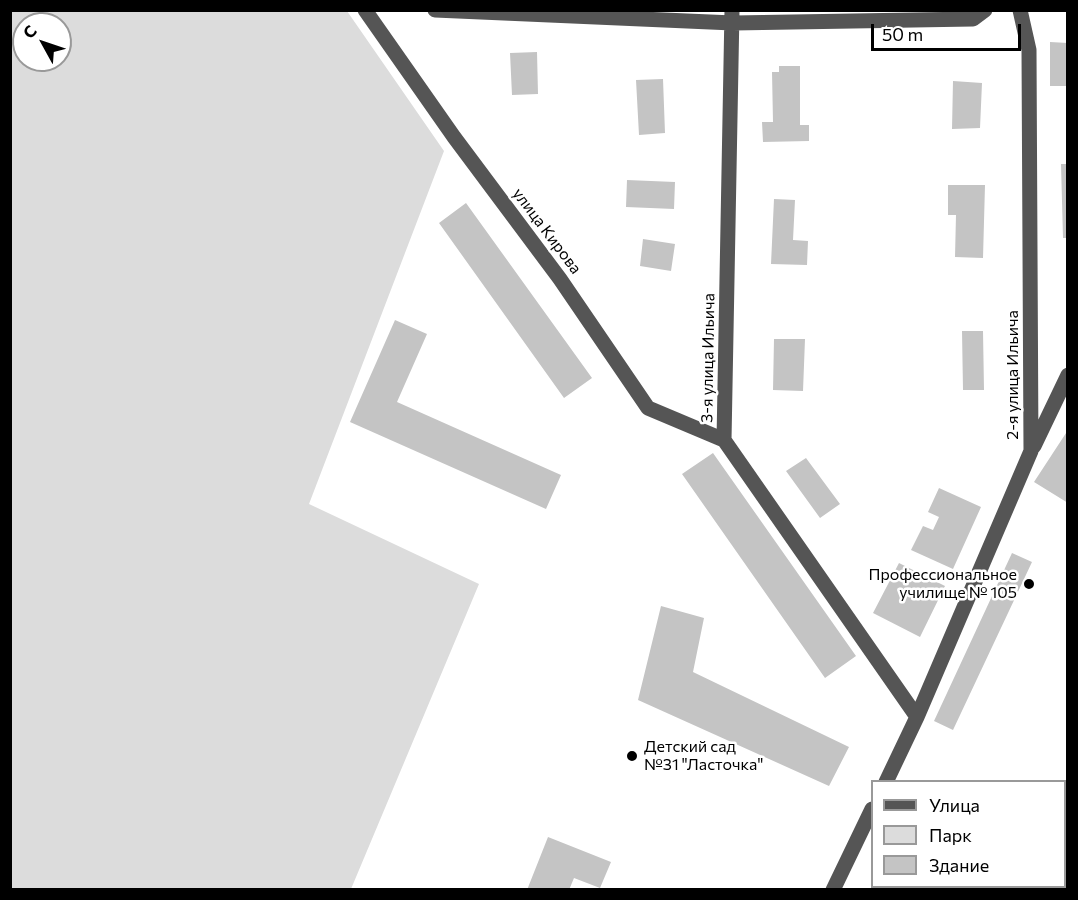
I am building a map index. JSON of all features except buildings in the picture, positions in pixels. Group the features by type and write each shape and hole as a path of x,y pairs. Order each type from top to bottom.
{"street":[{"name":"улица Кирова","path":"365,10 454,137 560,279 648,408 724,440"},
{"path":"435,10 732,17 972,19 985,10"},
{"name":"2-я улица Ильича","path":"887,780 917,717 1031,451 1029,50 1020,10"},
{"name":"3-я улица Ильича","path":"732,17 724,440 917,717"},
{"path":"1031,451 1068,375"},
{"path":"833,890 871,813"}],"green space":[{"path":"10,11 347,11 444,151 309,504 479,584 351,889 11,889"}],"place":[{"name":"Профессиональное училище № 105","path":"1029,584"},
{"name":"Детский сад №31 \"Ласточка\"","path":"632,756"}]}
